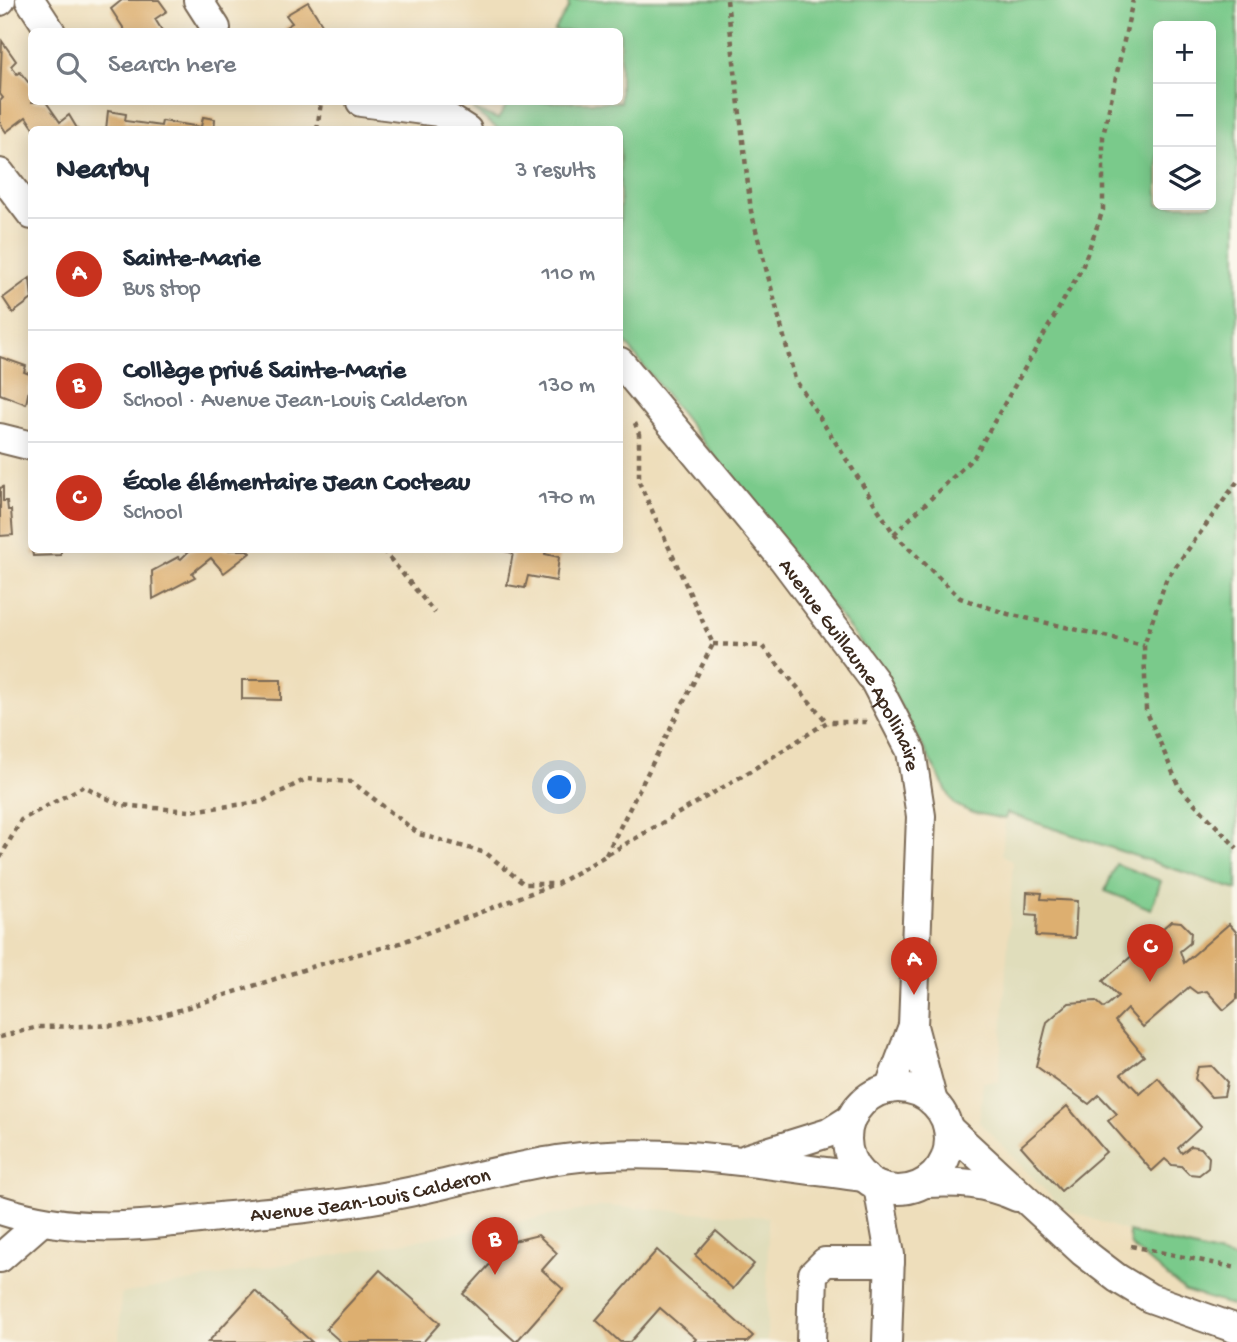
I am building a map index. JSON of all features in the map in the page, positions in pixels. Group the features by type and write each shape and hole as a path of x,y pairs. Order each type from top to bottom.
{"street":[{"path":"30,0 48,28"},
{"path":"198,0 216,28"},
{"path":"385,105 439,112 461,126"},
{"path":"0,173 28,210"},
{"name":"Avenue Guillaume Apollinaire","path":"623,366 783,559 874,680 911,751 920,816 913,1026 933,1102"},
{"path":"0,438 28,445"},
{"name":"Avenue Guillaume Apollinaire","path":"889,1089 913,1026"},
{"path":"889,1089 905,1089 933,1102"},
{"name":"Avenue Jean-Louis Calderon","path":"742,1160 828,1133 852,1118 860,1105 873,1094 889,1089"},
{"name":"Avenue Jean-Louis Calderon","path":"933,1102 948,1128 1083,1252 1117,1278 1150,1298 1237,1329"},
{"path":"852,1118 848,1134 849,1151 855,1165 872,1182 890,1259 887,1342"},
{"path":"890,1259 917,1186 945,1159 948,1128"},
{"name":"Avenue Jean-Louis Calderon","path":"0,1210 40,1223 128,1226 325,1205 587,1157 654,1155 742,1160 872,1182 917,1186 962,1181 992,1185 1035,1206"},
{"path":"0,1258 40,1223"},
{"path":"811,1342 813,1274 817,1267 825,1262 890,1259"}],"path":[{"path":"727,0 751,211 795,379 894,534 960,598 1008,614 1144,645"},
{"path":"894,534 974,457 1082,268 1103,210 1103,136 1133,0"},
{"path":"318,126 321,105"},
{"path":"629,410 639,434 639,482 713,644"},
{"path":"1237,482 1166,580 1144,645 1146,710 1179,787 1237,848"},
{"path":"385,553 435,613"},
{"path":"713,644 762,646 827,722"},
{"path":"606,855 713,644"},
{"path":"0,1037 37,1027 134,1024 321,964 400,943 557,884 750,772 827,722 895,721"},
{"path":"0,858 21,820 84,786 120,805 190,811 261,802 306,779 352,782 419,834 486,853 524,884 557,884"},
{"path":"1131,1245 1237,1268"}],"shaded area":[{"path":"1006,813 1237,890 1237,1259 1128,1232 1062,1208 979,1122 983,1082 999,1082 1013,862 1002,854"},
{"path":"605,1206 768,1217 767,1342 119,1342 121,1294"}],"green space":[{"path":"568,0 1237,0 1237,890 1007,813 1005,819 970,812 954,804 878,665 623,340 623,126 494,126 472,109 498,119 507,105 623,105 623,28 556,28 569,7"},
{"path":"1116,864 1161,881 1151,909 1105,891"},
{"path":"1128,1232 1237,1259 1237,1307 1185,1291 1131,1246"}],"building":[{"path":"122,0 159,0 167,11 155,19 161,28 123,28 111,9"},
{"path":"308,2 324,28 284,28 292,23 286,15"},
{"path":"2,41 16,61 11,66 28,82 28,105 48,105 60,122 69,115 76,126 32,126 26,117 6,132 0,123 0,101 3,98 0,94"},
{"path":"108,111 126,114 125,121 161,126 106,126"},
{"path":"203,117 215,119 214,126 201,126"},
{"path":"162,121 194,126 161,126"},
{"path":"28,279 28,302 13,313 3,298"},
{"path":"0,357 26,366 26,404 0,394"},
{"path":"3,487 3,501 7,501 8,510 11,510 13,535 0,536 0,488"},
{"path":"32,553 61,553 61,555 33,556"},
{"path":"187,553 250,553 224,573 211,558 192,573 195,577 153,599 152,571 178,557 181,559"},
{"path":"513,553 545,553 559,557 556,581 528,576 525,588 507,585"},
{"path":"242,680 281,680 281,700 242,699"},
{"path":"1027,892 1042,893 1041,899 1077,901 1075,938 1036,936 1037,915 1026,914"},
{"path":"1171,921 1181,922 1191,932 1190,943 1180,951 1184,963 1229,924 1237,933 1237,999 1224,1010 1207,991 1197,993 1189,987 1143,1027 1127,1009 1115,1021 1144,1056 1121,1074 1140,1094 1158,1078 1201,1127 1178,1148 1182,1153 1191,1146 1201,1148 1209,1157 1208,1168 1199,1175 1189,1174 1181,1166 1172,1165 1165,1159 1152,1171 1108,1121 1117,1114 1099,1095 1089,1104 1036,1066 1047,1022 1069,1003 1096,1001 1104,1008 1118,996 1103,981 1150,940 1163,955 1169,950 1161,941 1162,929"},
{"path":"1212,1066 1227,1082 1224,1096 1211,1097 1195,1079 1198,1067"},
{"path":"1067,1106 1106,1152 1061,1191 1021,1146"},
{"path":"716,1231 754,1264 733,1289 695,1255"},
{"path":"538,1235 557,1253 542,1270 563,1289 516,1342 463,1294 510,1242"},
{"path":"657,1250 753,1336 747,1342 693,1342 696,1339 660,1308 630,1342 620,1342 596,1320"},
{"path":"380,1270 440,1323 423,1342 341,1342 326,1329"},
{"path":"255,1291 312,1342 208,1342"}],"place":[{"name":"École élémentaire Jean Cocteau","path":"1150,982"},
{"name":"Sainte-Marie","path":"914,995"},
{"name":"Collège privé Sainte-Marie","path":"495,1275"}]}
